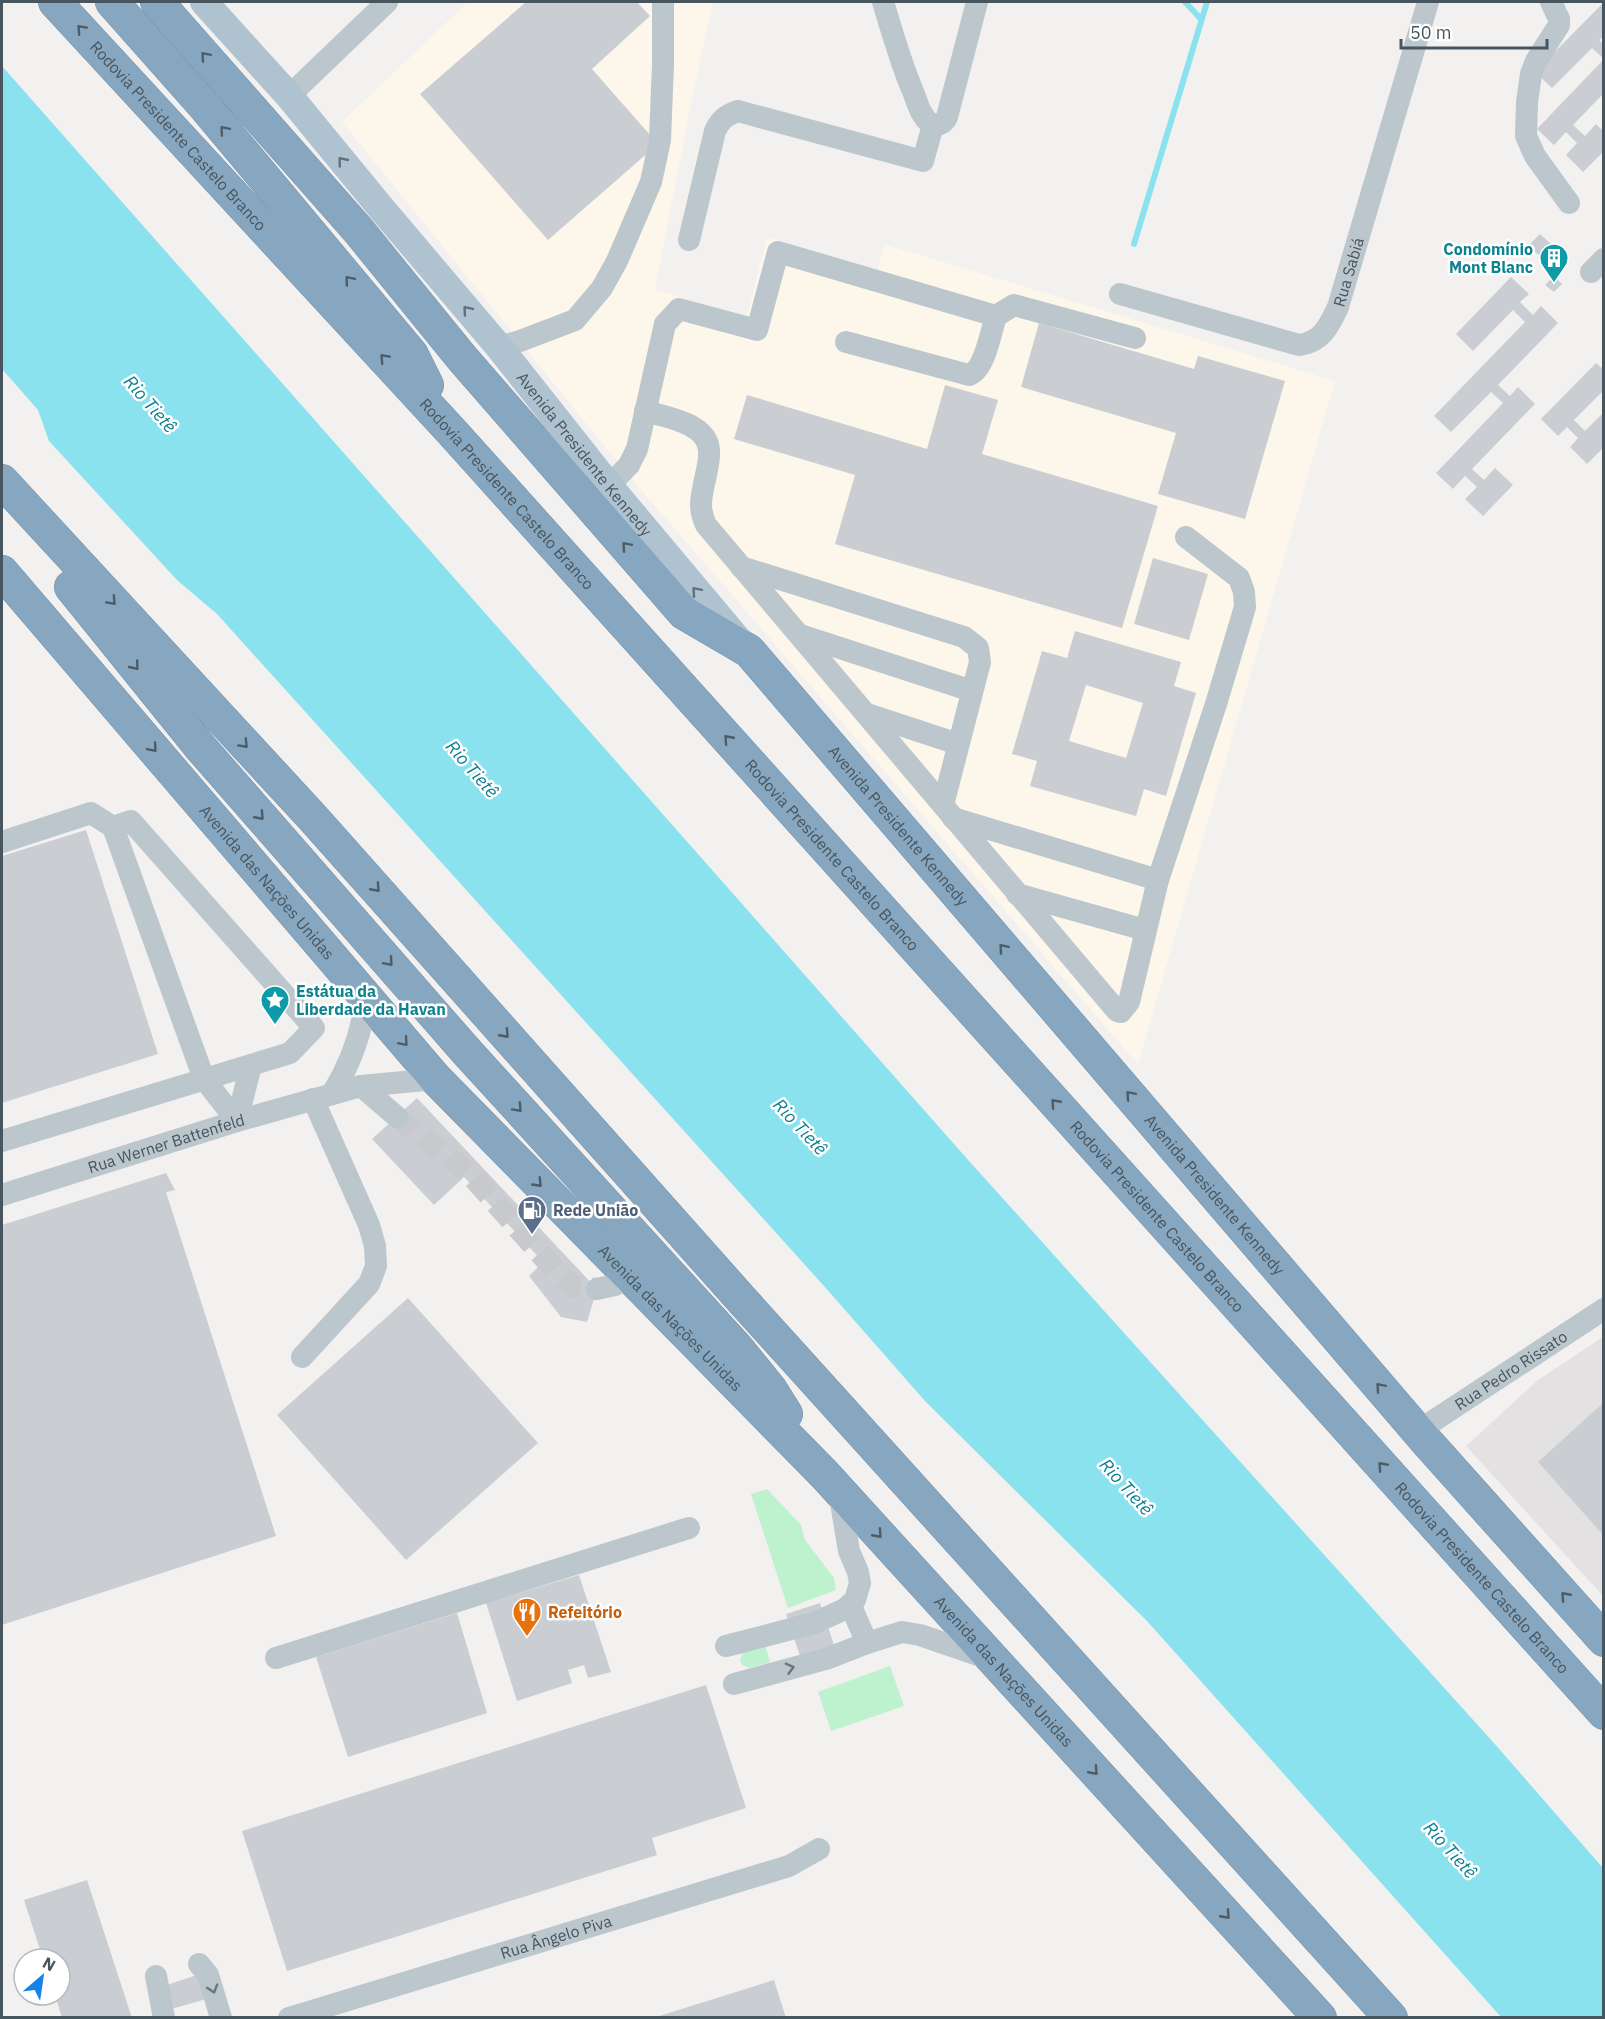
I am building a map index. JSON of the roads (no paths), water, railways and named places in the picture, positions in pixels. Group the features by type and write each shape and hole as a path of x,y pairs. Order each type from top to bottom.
{"highway":[{"name":"Rodovia Presidente Castelo Branco","path":"55,2 452,432 1604,1713"},
{"path":"112,2 206,108 412,355 452,432"},
{"path":"157,2 350,222 462,358 684,613 749,651"},
{"path":"2,481 313,818 741,1299 1391,2018"},
{"path":"31,514 68,582 201,748 467,1052 737,1348 771,1390 832,1483"},
{"name":"Avenida das Nações Unidas","path":"2,572 436,1079 832,1483 1320,2018"},
{"name":"Avenida Presidente Kennedy","path":"749,651 1418,1431 1604,1640"}],"main road":[{"name":"Avenida Presidente Kennedy","path":"204,2 289,96 499,347 609,486 749,651"}],"street":[{"path":"289,96 387,2"},
{"path":"499,347 575,320 602,288 617,261 651,182 660,140 663,2"},
{"path":"883,2 906,75 923,115 940,121"},
{"path":"689,240 715,131 720,121 728,114 738,111 923,161 940,121 978,2"},
{"name":"Rua Sabiá","path":"1120,294 1299,345 1310,344 1319,338 1325,332 1338,307 1428,2"},
{"path":"1551,2 1559,19 1559,25 1536,61 1531,74 1526,136 1535,156 1569,203"},
{"path":"609,486 633,459 662,331 669,319 679,309 757,330 778,252 996,316"},
{"path":"846,342 969,375 974,374 982,362 996,316 1014,304 1135,338"},
{"path":"645,411 678,421 697,430 705,437 710,450 700,505 706,525 1017,894 1117,1011 1121,1012 1129,1002 1158,880 1245,608 1244,592 1239,578 1186,537"},
{"path":"741,567 964,637 978,648 980,662 958,744 948,811"},
{"path":"798,635 972,691"},
{"path":"867,714 958,744"},
{"path":"948,811 1158,880"},
{"path":"2,842 91,813 112,827 204,1079 237,1121"},
{"path":"2,1141 290,1053 314,1028 131,821 112,827"},
{"path":"1017,894 1145,930"},
{"path":"302,1357 369,1284 376,1266 375,1246 369,1225 323,1096 350,1061 360,1036 366,998"},
{"path":"237,1121 251,1065"},
{"name":"Rua Werner Battenfeld","path":"2,1195 323,1096 361,1086 436,1079"},
{"path":"361,1086 397,1117"},
{"path":"597,1289 615,1285 629,1276"},
{"name":"Rua Pedro Rissato","path":"1418,1431 1604,1309"},
{"path":"726,1646 814,1623 855,1600 860,1583 858,1572 849,1551 832,1483"},
{"path":"276,1658 689,1528"},
{"path":"850,1604 867,1643"},
{"path":"734,1684 826,1659 896,1633 909,1632 993,1660"},
{"name":"Rua Ângelo Piva","path":"289,2018 789,1866 819,1849"},
{"path":"199,1964 208,1975 221,2018"},
{"path":"156,1976 164,2018"}],"water":[{"name":"Rio Tietê","path":"2,66 969,1161 1493,1742 1603,1868 1603,2017 1501,2017 1147,1621 925,1401 824,1286 217,614 177,580 49,441 38,410 2,369"}],"waterway":[{"path":"1185,2 1201,19"},
{"path":"1134,244 1207,2"}],"tunnel":[{"path":"397,1117 469,1173 561,1277 574,1287 597,1289"}],"place":[{"name":"Condomínio Mont Blanc","path":"1554,284"},
{"name":"Estátua da Liberdade da Havan","path":"275,1026"},
{"name":"Rede União","path":"532,1236"},
{"name":"Refeitório","path":"527,1638"}]}
